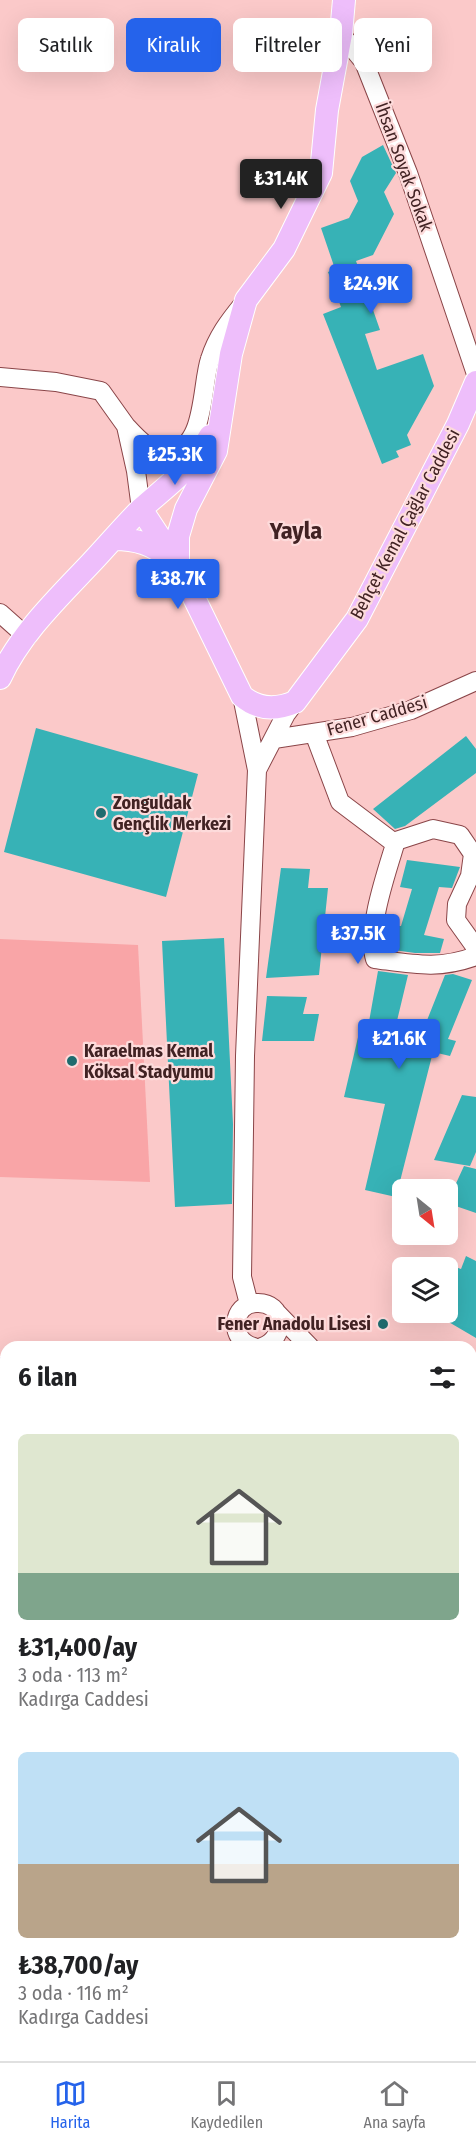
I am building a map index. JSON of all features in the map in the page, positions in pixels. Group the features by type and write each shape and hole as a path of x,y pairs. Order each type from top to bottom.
{"main road":[{"path":"342,23 344,0"},
{"path":"178,565 178,536 186,509 216,451 231,354 246,300 284,249 321,173 327,110 334,72"},
{"name":"Behçet Kemal Çağlar Caddesi","path":"295,702 357,619 458,424 476,382"},
{"path":"0,678 6,665 51,604 141,509 184,473 202,451 222,412"},
{"path":"141,509 178,565 242,696 252,704 269,708 282,707 295,702"},
{"path":"114,539 139,540 160,550 178,565"}],"street":[{"name":"İhsan Soyak Sokak","path":"342,35 364,62 408,173 476,374"},
{"path":"0,377 56,382 101,391 142,444 160,452 175,452 189,443 198,422 209,360 222,330 246,300"},
{"path":"126,426 136,471 141,509"},
{"path":"0,613 27,637"},
{"name":"Fener Caddesi","path":"274,739 352,727 411,710 476,681"},
{"path":"242,696 257,770 245,1056 242,1276 249,1304"},
{"path":"257,770 286,714 295,702"},
{"path":"314,733 340,802 375,830 393,842 433,829 460,835 473,854 470,876 457,904 456,920 476,948"},
{"path":"396,841 377,910 372,950 375,959 427,965 455,964 476,956"},
{"path":"242,1341 238,1336 235,1322 242,1308 255,1303 268,1305 304,1341"},
{"path":"273,1341 278,1334 280,1320 277,1313"}],"shaded area":[{"name":"Karaelmas Kemal Köksal Stadyumu","path":"0,939 138,945 150,1182 0,1177"}],"building":[{"path":"383,145 396,173 384,192 394,214 373,255 356,261 380,330 365,334 377,370 423,354 434,386 407,435 411,445 396,451 399,457 382,464 323,314 341,307 328,272 335,269 321,228 349,218 358,201 350,181 362,157"},
{"name":"Zonguldak Gençlik Merkezi","path":"36,728 198,774 166,897 4,852"},
{"path":"466,736 476,749 476,773 405,826 395,829 373,809"},
{"path":"407,860 460,867 452,888 439,887 424,935 444,939 440,953 415,953 386,949 392,926 401,926 412,889 400,887"},
{"path":"281,868 310,869 308,888 328,888 319,975 266,978"},
{"path":"224,938 233,1124 232,1204 175,1207 162,941"},
{"path":"378,971 408,975 390,1050 414,1053 445,975 453,974 472,980 448,1039 456,1041 450,1056 433,1052 401,1179 392,1179 392,1196 365,1190 385,1104 344,1097 359,1033 367,1033"},
{"path":"267,996 307,997 303,1014 319,1014 314,1041 262,1041"},
{"path":"462,1095 476,1097 476,1152 470,1166 434,1160"},
{"path":"464,1166 476,1169 476,1213 458,1207 458,1179"},
{"path":"466,1256 476,1261 476,1338 450,1323 458,1323 458,1268 461,1269"}],"place":[{"name":"Zonguldak Gençlik Merkezi","path":"101,813"},
{"name":"Karaelmas Kemal Köksal Stadyumu","path":"72,1061"},
{"name":"Fener Anadolu Lisesi","path":"383,1324"}],"district":[{"name":"Yayla","path":"296,531"}]}
